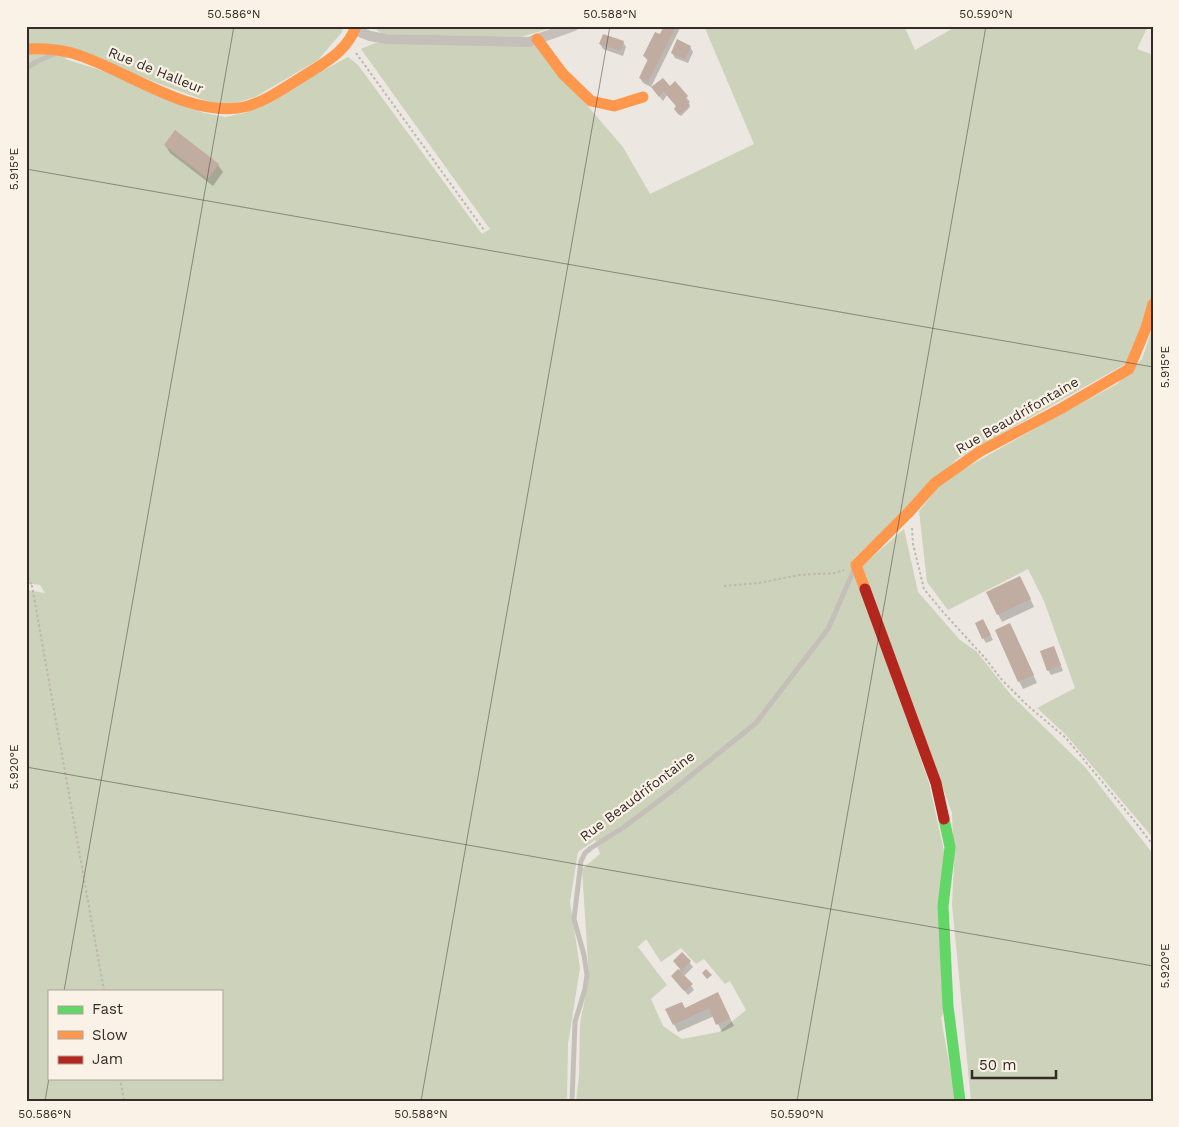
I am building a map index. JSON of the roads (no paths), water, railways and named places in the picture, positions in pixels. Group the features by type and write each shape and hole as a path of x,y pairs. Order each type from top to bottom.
{"street":[{"name":"Rue de Halleur","path":"26,49 47,49 72,53 190,102 208,108 227,109 243,108 258,102 319,67 349,43 355,28 370,36 386,39 529,42 574,26"},
{"path":"537,39 563,74 591,101 614,106 644,97"},
{"name":"Rue Beaudrifontaine","path":"856,565 935,483 979,452 1062,408 1129,368 1146,328 1153,304"},
{"path":"856,565 936,783 950,847 943,906 948,1006 960,1101"}],"lane":[{"path":"26,68 61,52"},
{"name":"Rue Beaudrifontaine","path":"572,1101 575,1022 585,989 586,975 584,955 574,919 581,861 585,853 653,805 756,723 828,629 856,565"}]}
